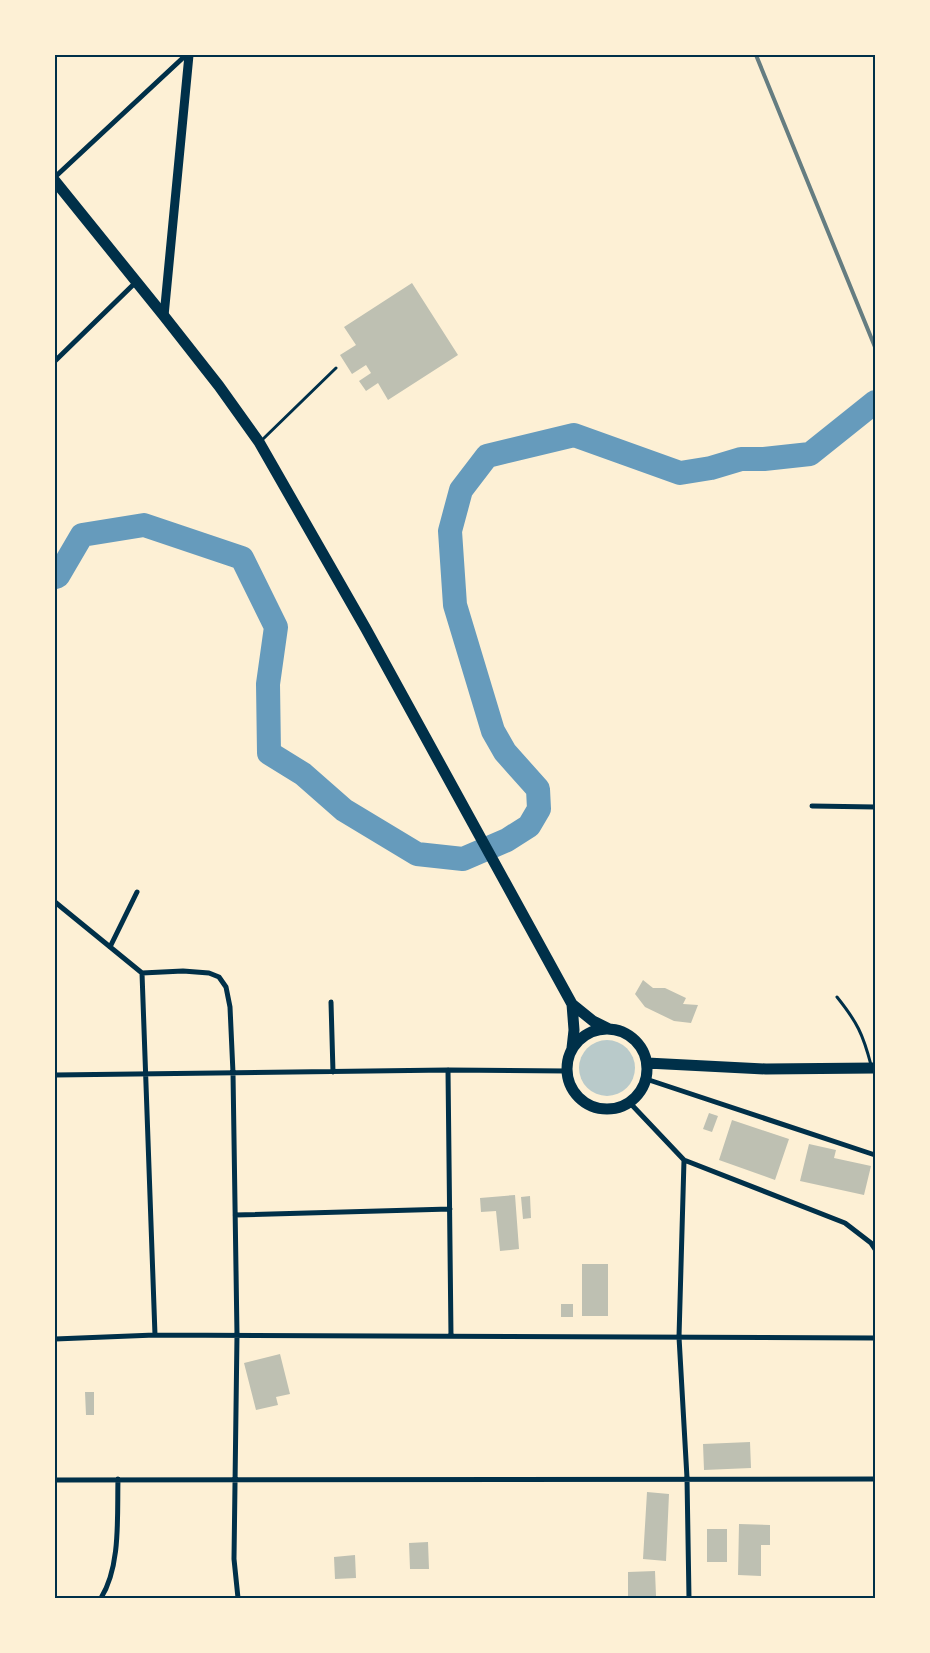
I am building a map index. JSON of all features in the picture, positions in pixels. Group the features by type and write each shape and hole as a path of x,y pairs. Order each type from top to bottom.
{"main road":[{"path":"55,182 219,386 259,442 366,629 572,1004 588,1017 609,1029"},
{"path":"572,1004 574,1030 572,1048"},
{"path":"598,1029 609,1029 623,1032 634,1039 643,1050 647,1064 646,1079 637,1096 630,1103 606,1110 594,1108 574,1094 568,1083 566,1071 567,1059 572,1048 579,1040 588,1033 598,1029"},
{"path":"647,1064 766,1070 874,1068"}],"street":[{"path":"55,177 188,55"},
{"path":"164,316 188,55"},
{"path":"55,361 136,282"},
{"path":"812,806 875,807"},
{"path":"110,946 137,892"},
{"path":"55,902 142,973 183,971 209,973 219,977 226,987 230,1007 233,1073 237,1335 234,1558 238,1598"},
{"path":"142,973 155,1335"},
{"path":"331,1002 333,1072"},
{"path":"55,1075 448,1070 566,1071"},
{"path":"448,1070 451,1336"},
{"path":"646,1079 875,1155"},
{"path":"630,1103 684,1160 845,1224 871,1243 875,1249"},
{"path":"684,1160 679,1337 687,1478 689,1598"},
{"path":"235,1214 450,1209"},
{"path":"55,1339 155,1335 875,1338"},
{"path":"101,1598 111,1571 116,1549 118,1479"},
{"path":"55,1480 875,1479"}],"lane":[{"path":"259,442 336,368"},
{"path":"837,997 853,1017 864,1038 874,1068"}],"shaded area":[{"path":"607,1040 618,1042 627,1048 633,1057 635,1068 633,1079 627,1088 618,1094 607,1096 596,1094 587,1088 581,1079 579,1068 581,1057 587,1048 596,1042"}],"building":[{"path":"412,283 458,355 388,400 378,383 366,391 359,381 371,373 366,365 352,374 340,355 356,345 344,327"},
{"path":"643,980 653,988 665,988 686,998 683,1004 698,1005 691,1023 674,1021 645,1007 635,994"},
{"path":"709,1113 718,1116 712,1132 703,1129"},
{"path":"732,1120 789,1139 775,1180 719,1160"},
{"path":"809,1144 836,1150 834,1158 871,1166 864,1195 800,1181"},
{"path":"515,1195 519,1249 500,1251 496,1211 481,1212 480,1198"},
{"path":"530,1196 531,1218 523,1219 521,1197"},
{"path":"582,1264 608,1264 608,1316 582,1316"},
{"path":"561,1304 573,1304 573,1317 561,1317"},
{"path":"280,1354 290,1394 276,1397 278,1405 256,1410 244,1363"},
{"path":"85,1392 94,1392 94,1415 86,1415"},
{"path":"750,1442 751,1468 704,1470 703,1444"},
{"path":"647,1492 669,1494 666,1561 643,1559"},
{"path":"739,1524 770,1525 770,1545 761,1545 761,1576 738,1575"},
{"path":"707,1529 727,1529 727,1562 707,1562"},
{"path":"428,1542 429,1569 410,1569 409,1543"},
{"path":"355,1555 356,1578 335,1579 334,1557"},
{"path":"655,1571 656,1596 628,1597 628,1572"}],"waterway":[{"path":"55,577 58,576 82,535 144,525 242,558 276,627 268,684 269,753 303,774 344,810 417,854 463,859 507,840 529,826 539,809 538,789 505,752 493,731 455,605 450,531 461,490 487,456 574,435 680,473 711,468 741,459 764,459 810,454 875,402"}],"railway":[{"path":"756,55 875,347"}]}
